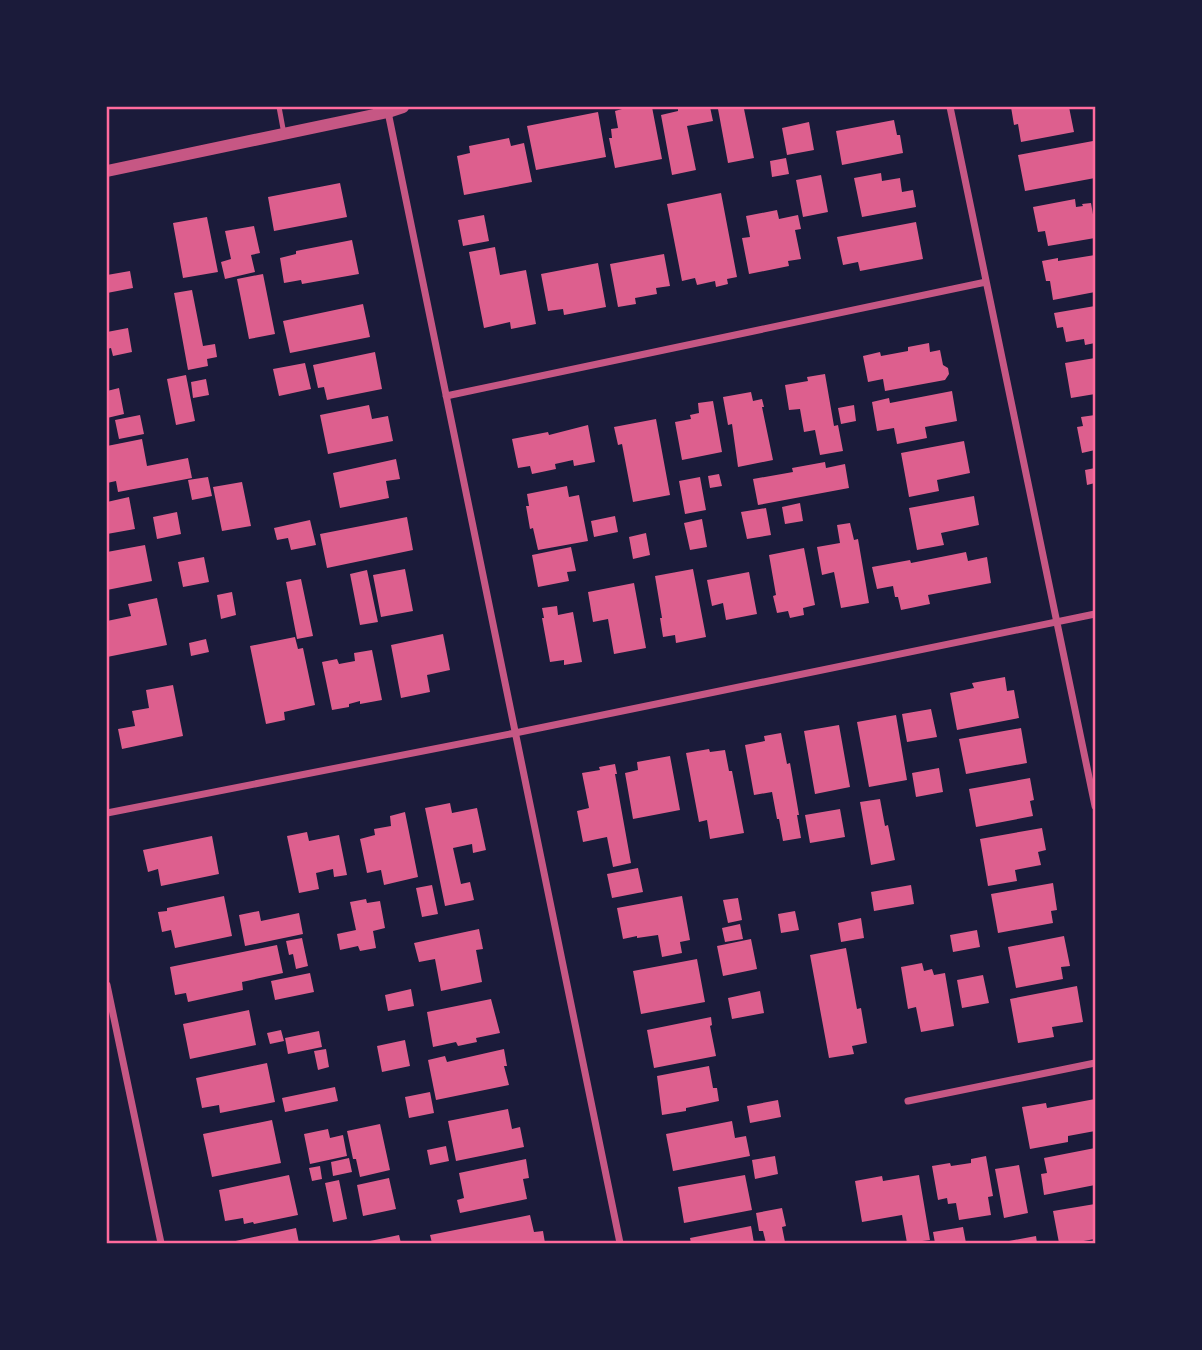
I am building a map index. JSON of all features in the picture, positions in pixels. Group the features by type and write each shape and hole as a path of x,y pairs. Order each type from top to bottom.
{"street":[{"path":"107,171 403,107"},
{"path":"950,107 1095,806"},
{"path":"388,112 620,1243"},
{"path":"446,396 986,282"},
{"path":"107,813 515,733 1095,614"},
{"path":"107,985 160,1243"},
{"path":"908,1101 1095,1063"}],"lane":[{"path":"279,107 284,134"}],"building":[{"path":"629,107 652,107 662,159 615,168 609,138 612,138 611,129 618,128 615,111"},
{"path":"678,107 710,107 713,121 687,126 696,170 672,175 661,115 678,111"},
{"path":"750,107 744,109 754,158 728,163 718,109"},
{"path":"1011,107 1069,107 1074,132 1021,142"},
{"path":"598,112 606,157 536,170 527,126"},
{"path":"894,120 903,153 842,165 836,131"},
{"path":"809,122 814,150 787,155 782,128"},
{"path":"509,138 511,146 524,143 532,182 464,195 457,156 470,153 469,146"},
{"path":"1093,141 1095,178 1025,191 1018,155"},
{"path":"786,158 789,174 772,177 770,161"},
{"path":"881,173 882,181 900,178 902,192 913,190 916,207 862,217 854,178"},
{"path":"821,175 828,212 803,217 796,180"},
{"path":"340,183 347,217 274,231 268,197"},
{"path":"721,193 737,277 727,279 728,284 716,287 715,281 697,285 695,278 682,281 667,204"},
{"path":"1075,199 1076,207 1091,203 1095,238 1048,246 1045,231 1038,232 1033,207"},
{"path":"777,210 779,219 798,215 801,229 795,230 801,259 788,261 789,266 749,274 742,238 750,237 746,216"},
{"path":"484,215 489,241 463,246 458,220"},
{"path":"207,217 218,272 183,278 173,223"},
{"path":"916,222 923,259 860,271 858,262 843,265 837,237"},
{"path":"254,226 260,253 251,255 255,272 225,279 221,262 231,259 225,231"},
{"path":"352,240 359,274 302,284 301,280 284,283 280,258 296,254 296,251"},
{"path":"495,247 500,275 526,270 536,324 511,329 510,322 484,328 469,252"},
{"path":"664,254 670,286 656,288 657,294 635,298 636,304 618,307 610,264"},
{"path":"1095,255 1095,292 1053,300 1050,281 1046,281 1042,261"},
{"path":"598,263 606,307 564,315 563,309 548,311 541,274"},
{"path":"130,271 133,288 107,293 107,275"},
{"path":"263,274 275,334 249,339 237,279"},
{"path":"192,290 203,346 215,344 217,357 207,359 208,366 188,370 174,293"},
{"path":"363,304 370,337 290,353 283,321"},
{"path":"1095,306 1095,343 1085,345 1084,339 1066,342 1063,327 1057,328 1054,313"},
{"path":"128,328 132,352 113,356 111,348 107,349 107,332"},
{"path":"929,343 930,352 940,350 943,365 948,368 949,374 945,380 885,391 883,379 868,382 863,356 908,351 908,347"},
{"path":"375,352 382,389 327,400 324,387 318,388 313,365"},
{"path":"1095,358 1095,394 1071,398 1065,363"},
{"path":"305,363 311,389 279,396 273,369"},
{"path":"825,374 834,426 838,425 843,451 820,455 815,430 804,432 800,409 789,410 785,385 808,381 807,377"},
{"path":"186,375 195,421 176,425 167,379"},
{"path":"206,379 209,395 193,398 191,382"},
{"path":"119,388 124,414 107,418 107,391"},
{"path":"952,391 957,421 925,427 927,438 897,444 894,428 877,431 872,402 889,398 890,403"},
{"path":"751,392 753,401 762,399 773,460 738,467 732,424 728,425 723,397"},
{"path":"713,401 722,452 682,460 675,422 691,419 690,415 699,413 698,403"},
{"path":"369,405 372,419 388,416 393,441 328,454 320,415"},
{"path":"854,405 856,421 841,424 838,408"},
{"path":"140,415 144,434 119,439 115,420"},
{"path":"1095,415 1095,450 1082,453 1077,427 1083,426 1081,417"},
{"path":"656,419 670,495 633,502 622,444 618,445 614,427"},
{"path":"588,425 595,462 574,466 573,460 555,464 556,469 532,474 530,466 518,468 512,439 548,432 549,435"},
{"path":"142,439 147,466 188,458 192,478 118,492 116,481 107,483 107,446"},
{"path":"964,441 970,473 937,480 939,491 909,497 901,453"},
{"path":"396,459 400,479 386,481 389,498 340,508 333,473"},
{"path":"825,462 826,468 845,464 849,488 758,505 753,479 793,472 792,468"},
{"path":"1095,468 1095,483 1087,485 1085,470"},
{"path":"719,474 722,486 710,488 708,476"},
{"path":"208,477 212,496 192,500 188,480"},
{"path":"700,477 706,510 685,514 679,481"},
{"path":"242,482 251,526 222,531 213,487"},
{"path":"567,486 569,497 579,495 588,541 538,550 533,528 530,529 527,494"},
{"path":"974,496 979,525 941,533 944,545 917,550 909,508"},
{"path":"129,497 135,529 107,534 107,502"},
{"path":"800,503 803,521 785,524 782,507"},
{"path":"766,508 771,535 747,539 741,512"},
{"path":"177,512 181,534 157,539 153,517"},
{"path":"615,516 618,532 594,537 591,521"},
{"path":"407,517 413,550 327,568 320,534"},
{"path":"702,519 707,547 690,550 684,523"},
{"path":"310,520 316,545 291,550 288,538 277,540 274,528"},
{"path":"850,523 854,540 858,539 869,603 841,608 834,572 822,575 817,547 840,543 837,525"},
{"path":"646,533 650,555 633,559 629,537"},
{"path":"145,545 152,581 107,590 107,552"},
{"path":"571,547 576,571 567,572 569,581 538,587 532,555"},
{"path":"804,548 815,605 803,608 804,615 790,618 788,611 777,613 769,555"},
{"path":"966,552 968,561 987,557 991,583 928,595 930,604 901,610 893,586 877,589 872,567 910,560 911,563"},
{"path":"204,557 209,582 183,587 178,562"},
{"path":"405,569 413,611 381,617 373,575"},
{"path":"693,569 706,637 676,643 675,635 663,637 655,576"},
{"path":"367,570 378,622 360,625 350,574"},
{"path":"749,572 757,614 726,620 723,603 712,606 707,580"},
{"path":"301,579 313,636 297,639 286,582"},
{"path":"634,583 646,648 614,654 608,619 593,622 588,592"},
{"path":"232,592 236,615 221,619 217,595"},
{"path":"157,598 167,645 107,657 107,621 131,616 128,604"},
{"path":"557,606 558,615 573,612 582,662 564,665 564,660 550,662 542,608"},
{"path":"443,634 450,670 427,675 430,692 401,698 391,645"},
{"path":"295,637 298,649 303,648 315,705 284,712 285,720 266,724 250,646"},
{"path":"206,639 209,652 191,656 189,643"},
{"path":"372,650 382,700 360,704 360,701 349,704 349,707 332,710 322,662 337,659 339,664 355,661 354,653"},
{"path":"1005,677 1007,691 1014,690 1019,718 957,730 950,693 974,688 972,683"},
{"path":"173,685 183,736 122,749 118,729 135,726 132,711 149,708 146,690"},
{"path":"931,709 937,737 907,742 902,714"},
{"path":"896,715 907,780 869,787 857,722"},
{"path":"839,725 850,787 815,794 804,731"},
{"path":"1021,728 1027,763 966,774 959,739"},
{"path":"781,733 787,764 790,763 801,838 783,841 772,792 754,795 745,745 765,741 764,736"},
{"path":"709,749 710,752 725,750 729,771 732,771 744,833 710,839 707,820 699,822 686,753"},
{"path":"670,756 680,810 633,819 625,773 638,770 637,762"},
{"path":"615,764 631,863 613,867 607,837 583,842 577,811 589,808 582,773"},
{"path":"939,768 943,792 916,797 912,773"},
{"path":"1030,778 1034,800 1030,801 1033,816 976,827 969,789"},
{"path":"880,799 895,860 871,865 860,802"},
{"path":"450,803 452,813 477,808 486,850 473,853 472,844 453,848 461,884 470,882 474,900 445,906 425,808"},
{"path":"840,809 845,837 810,843 805,815"},
{"path":"405,812 418,877 384,885 381,870 367,873 360,839 375,835 374,829 391,826 390,816"},
{"path":"1042,828 1046,850 1038,852 1041,865 1015,870 1017,881 988,886 980,839"},
{"path":"307,832 309,841 339,835 347,875 334,877 333,869 316,873 319,889 299,893 287,836"},
{"path":"212,836 219,874 161,886 158,869 148,872 143,850"},
{"path":"638,868 643,892 612,898 607,874"},
{"path":"1053,883 1057,910 1051,911 1053,923 998,933 991,894"},
{"path":"432,885 438,914 422,917 416,888"},
{"path":"911,885 914,904 874,911 871,892"},
{"path":"224,896 232,936 175,948 171,930 162,932 158,912"},
{"path":"682,896 690,940 680,942 682,953 662,957 658,935 623,939 617,908"},
{"path":"738,898 742,920 728,923 723,900"},
{"path":"366,899 367,903 380,901 385,928 373,931 376,948 360,951 358,946 340,950 337,934 356,930 350,902"},
{"path":"259,911 261,921 299,913 303,934 245,946 239,915"},
{"path":"795,911 799,930 781,933 778,914"},
{"path":"861,918 864,938 841,942 838,923"},
{"path":"740,924 743,939 725,942 722,928"},
{"path":"479,929 483,949 476,950 482,982 441,991 435,959 419,962 414,943"},
{"path":"977,930 980,947 953,952 950,935"},
{"path":"1064,936 1070,966 1061,967 1063,979 1016,988 1008,947"},
{"path":"302,938 308,966 296,969 293,954 289,955 286,941"},
{"path":"751,939 757,969 723,976 717,946"},
{"path":"277,945 283,973 242,982 243,990 188,1002 186,993 175,995 170,967"},
{"path":"846,948 857,1009 861,1008 867,1043 852,1046 854,1054 829,1058 810,955"},
{"path":"697,959 705,1002 641,1014 633,971"},
{"path":"922,963 924,971 932,969 934,975 945,973 954,1026 921,1032 916,1007 908,1009 901,967"},
{"path":"310,973 314,992 275,1000 271,981"},
{"path":"983,975 989,1003 962,1008 957,980"},
{"path":"1077,986 1083,1022 1052,1027 1054,1037 1018,1043 1010,999"},
{"path":"411,989 414,1006 388,1011 385,995"},
{"path":"760,991 764,1013 732,1019 728,998"},
{"path":"491,999 500,1033 476,1038 477,1042 458,1046 456,1042 433,1047 427,1012"},
{"path":"249,1010 256,1045 190,1059 183,1024"},
{"path":"711,1017 710,1026 716,1056 654,1068 647,1030"},
{"path":"281,1030 284,1041 270,1044 267,1033"},
{"path":"319,1031 322,1047 288,1054 285,1038"},
{"path":"405,1040 410,1066 382,1072 377,1046"},
{"path":"326,1049 329,1067 318,1070 314,1051"},
{"path":"504,1049 507,1066 504,1066 509,1085 436,1100 428,1060 445,1056 447,1062"},
{"path":"267,1063 275,1102 220,1113 219,1105 202,1108 196,1078"},
{"path":"709,1066 713,1088 717,1088 719,1101 662,1115 657,1076"},
{"path":"335,1087 338,1101 285,1112 282,1098"},
{"path":"430,1092 434,1113 409,1118 405,1097"},
{"path":"1095,1099 1095,1131 1068,1136 1068,1142 1030,1149 1022,1107 1046,1103 1047,1108"},
{"path":"778,1100 781,1117 750,1123 747,1106"},
{"path":"508,1109 512,1129 520,1127 524,1147 456,1161 448,1121"},
{"path":"272,1120 281,1163 212,1177 203,1134"},
{"path":"732,1121 735,1138 746,1136 750,1156 673,1171 666,1134"},
{"path":"380,1124 390,1170 360,1177 347,1131"},
{"path":"328,1129 330,1138 343,1135 347,1156 310,1164 304,1134"},
{"path":"446,1146 449,1161 430,1165 427,1150"},
{"path":"1095,1148 1095,1185 1044,1195 1041,1174 1047,1173 1044,1158"},
{"path":"775,1156 778,1174 755,1179 752,1160"},
{"path":"986,1156 993,1196 988,1197 991,1215 959,1220 956,1203 948,1204 947,1198 938,1200 932,1166 971,1163 971,1159"},
{"path":"349,1158 352,1172 333,1176 331,1162"},
{"path":"526,1159 529,1178 523,1179 527,1199 460,1213 457,1200 464,1198 459,1173"},
{"path":"1019,1165 1028,1213 1004,1218 995,1169"},
{"path":"320,1166 322,1179 312,1181 309,1168"},
{"path":"289,1175 298,1215 254,1224 244,1224 243,1218 225,1221 219,1190"},
{"path":"745,1175 752,1210 684,1223 678,1187"},
{"path":"919,1175 930,1240 907,1243 902,1215 862,1222 855,1181 882,1176 883,1181"},
{"path":"389,1178 396,1209 363,1216 357,1185"},
{"path":"339,1180 347,1219 333,1222 325,1183"},
{"path":"1095,1204 1095,1239 1059,1243 1053,1211"},
{"path":"782,1208 786,1226 782,1227 785,1242 766,1243 763,1231 759,1231 756,1213"},
{"path":"530,1215 534,1232 543,1231 545,1243 432,1243 430,1235"},
{"path":"751,1226 754,1243 691,1243 690,1238"},
{"path":"963,1227 966,1243 935,1243 933,1232"},
{"path":"296,1228 299,1243 231,1243 231,1242"},
{"path":"399,1235 401,1243 370,1241"},
{"path":"1036,1236 1037,1243 1009,1241"}]}
